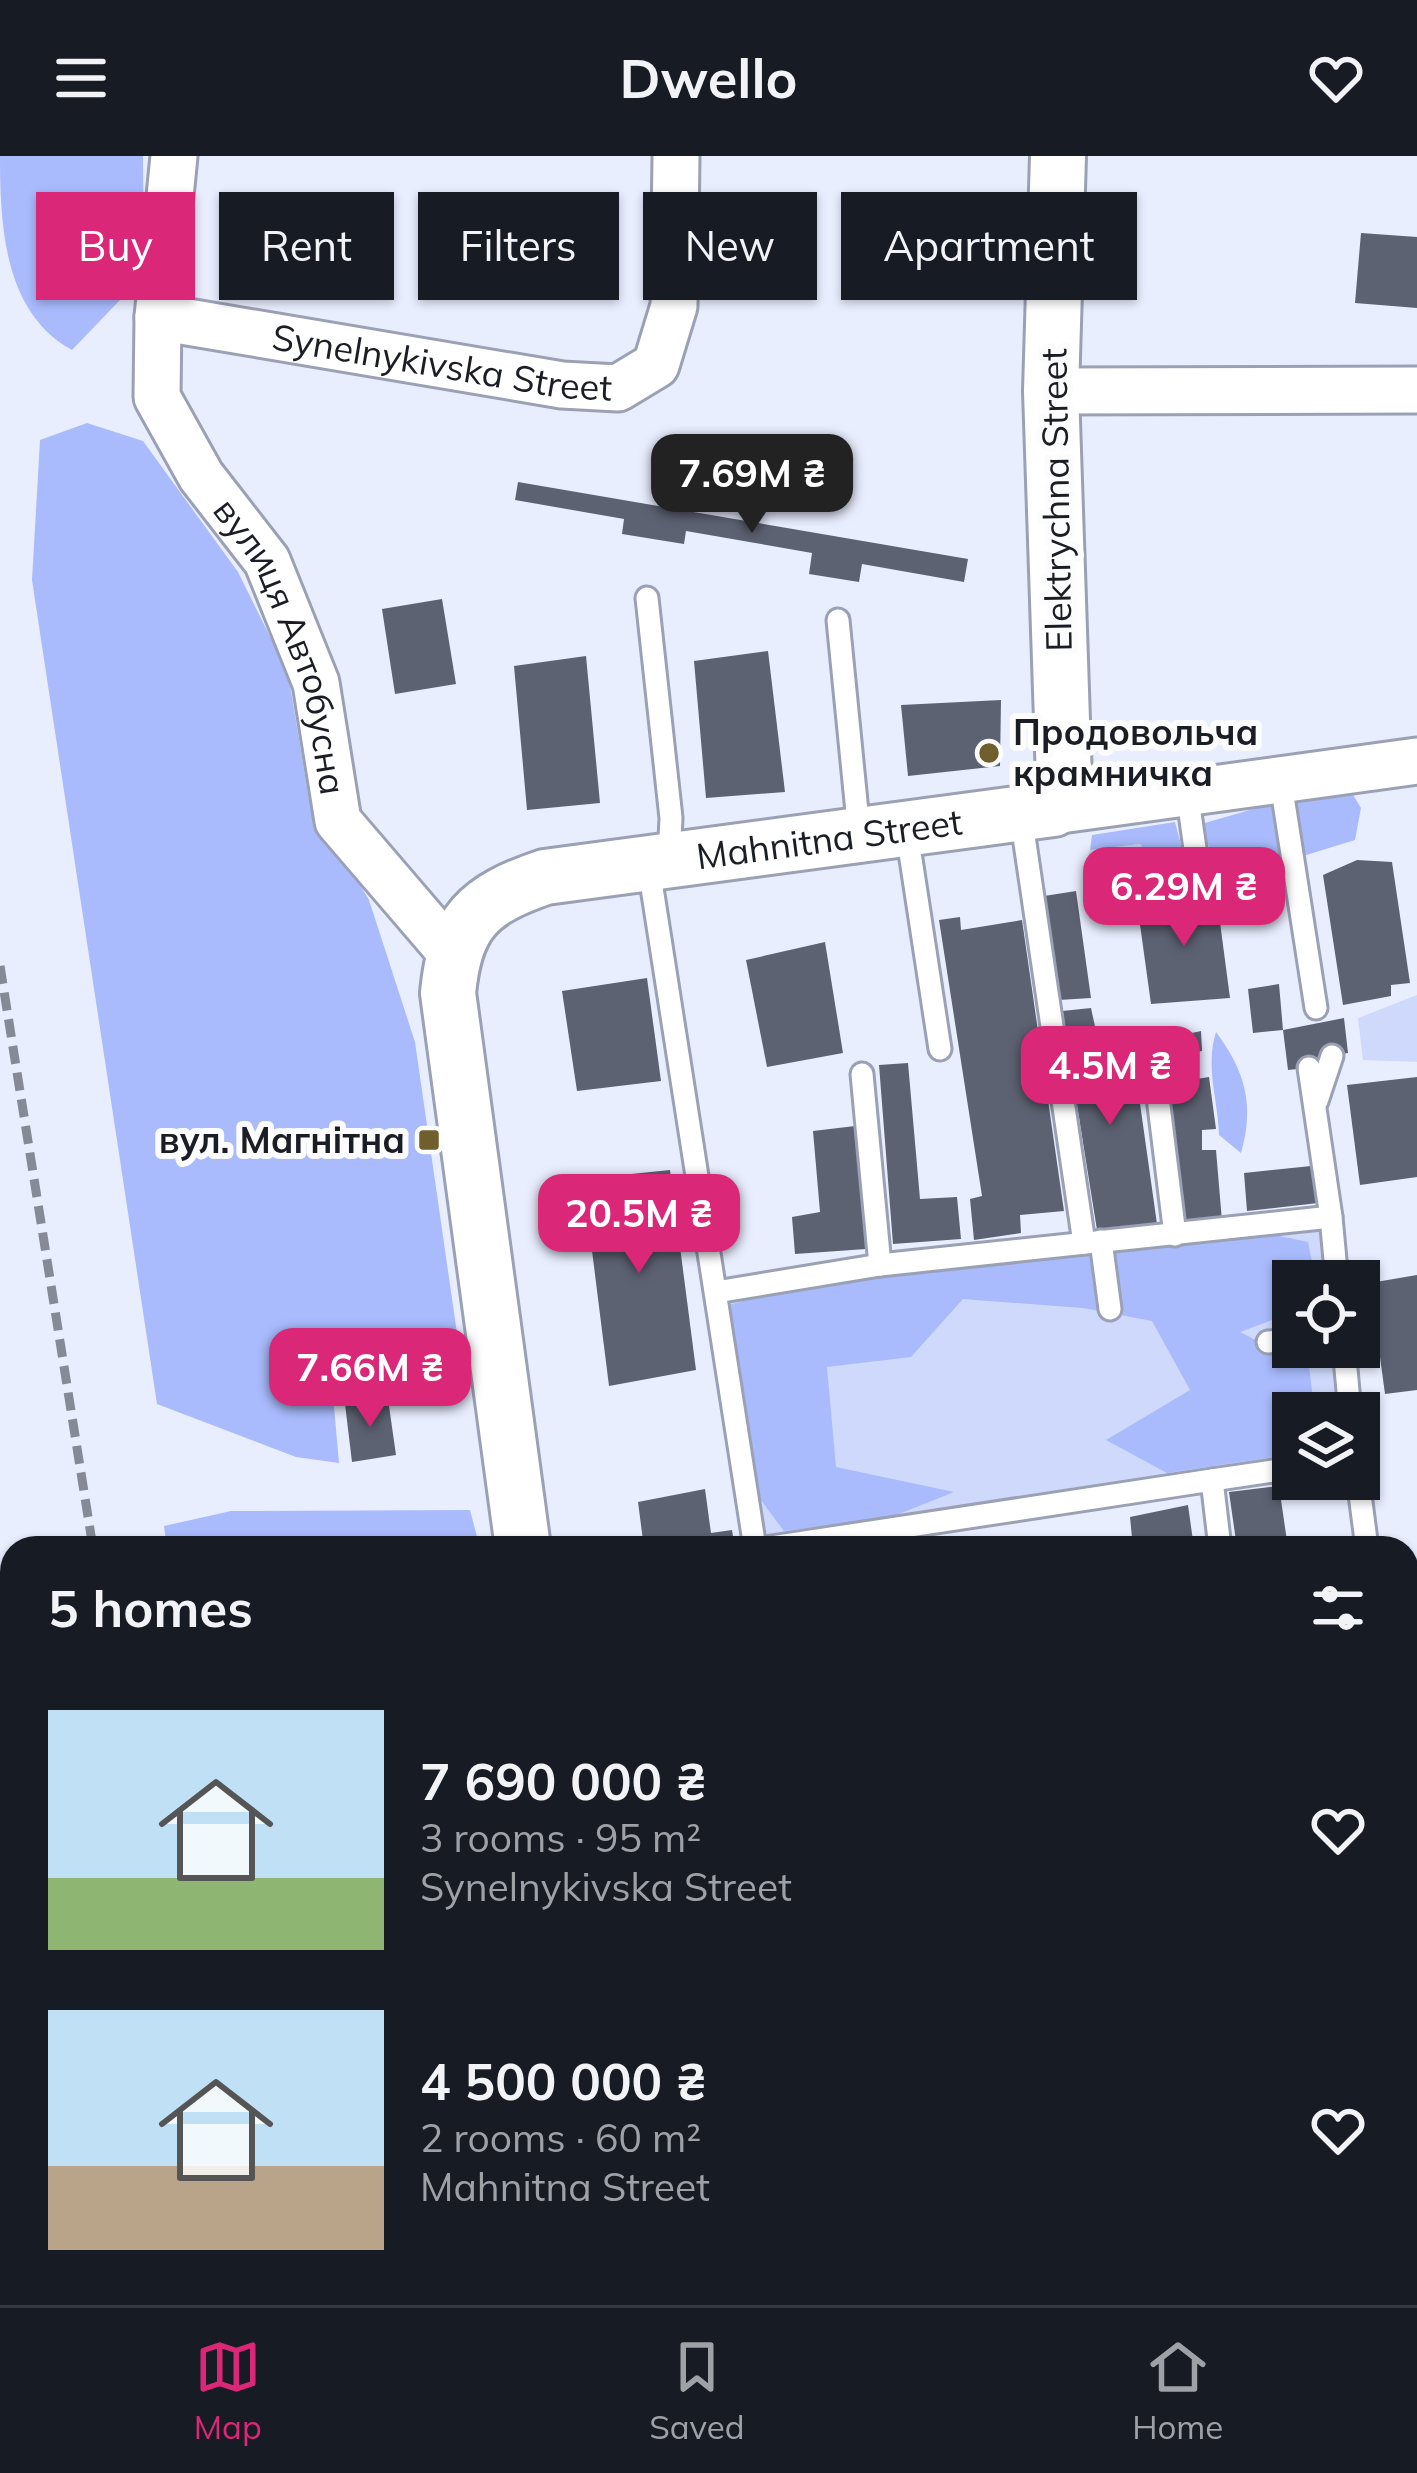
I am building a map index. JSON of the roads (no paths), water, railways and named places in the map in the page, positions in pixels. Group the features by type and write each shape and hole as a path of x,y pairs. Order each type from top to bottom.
{"street":[{"name":"вулиця Автобусна","path":"174,156 158,316 157,397 201,476 267,561 316,683 338,821 460,936"},
{"name":"Synelnykivska Street","path":"158,316 562,385 618,388 656,365 674,305 676,156"},
{"name":"Elektrychna Street","path":"1037,812 1064,780 1051,391 1058,156"},
{"path":"1051,391 1417,390"},
{"name":"Mahnitna Street","path":"460,936 497,894 545,877 1417,761"},
{"path":"460,936 448,993 521,1536"}],"lane":[{"path":"647,598 671,818 659,861 753,1536"},
{"path":"838,620 884,835 940,1049"},
{"path":"1280,776 1316,1008"},
{"path":"1187,791 1200,884"},
{"path":"1037,812 1092,1242 1110,1309"},
{"path":"1151,1041 1174,1235"},
{"path":"1315,1107 1332,1056"},
{"path":"1309,1068 1335,1260"},
{"path":"862,1074 880,1265"},
{"path":"716,1292 880,1265 1331,1217"},
{"path":"1268,1342 1272,1342"},
{"path":"852,1536 1272,1471"},
{"path":"1212,1480 1219,1536"},
{"path":"1361,1500 1365,1536"},
{"path":"932,1525 933,1536"}],"railway":[{"path":"0,966 91,1536"}],"place":[{"name":"Продовольча крамничка","path":"989,753"},
{"name":"вул. Магнітна","path":"429,1140"}]}
